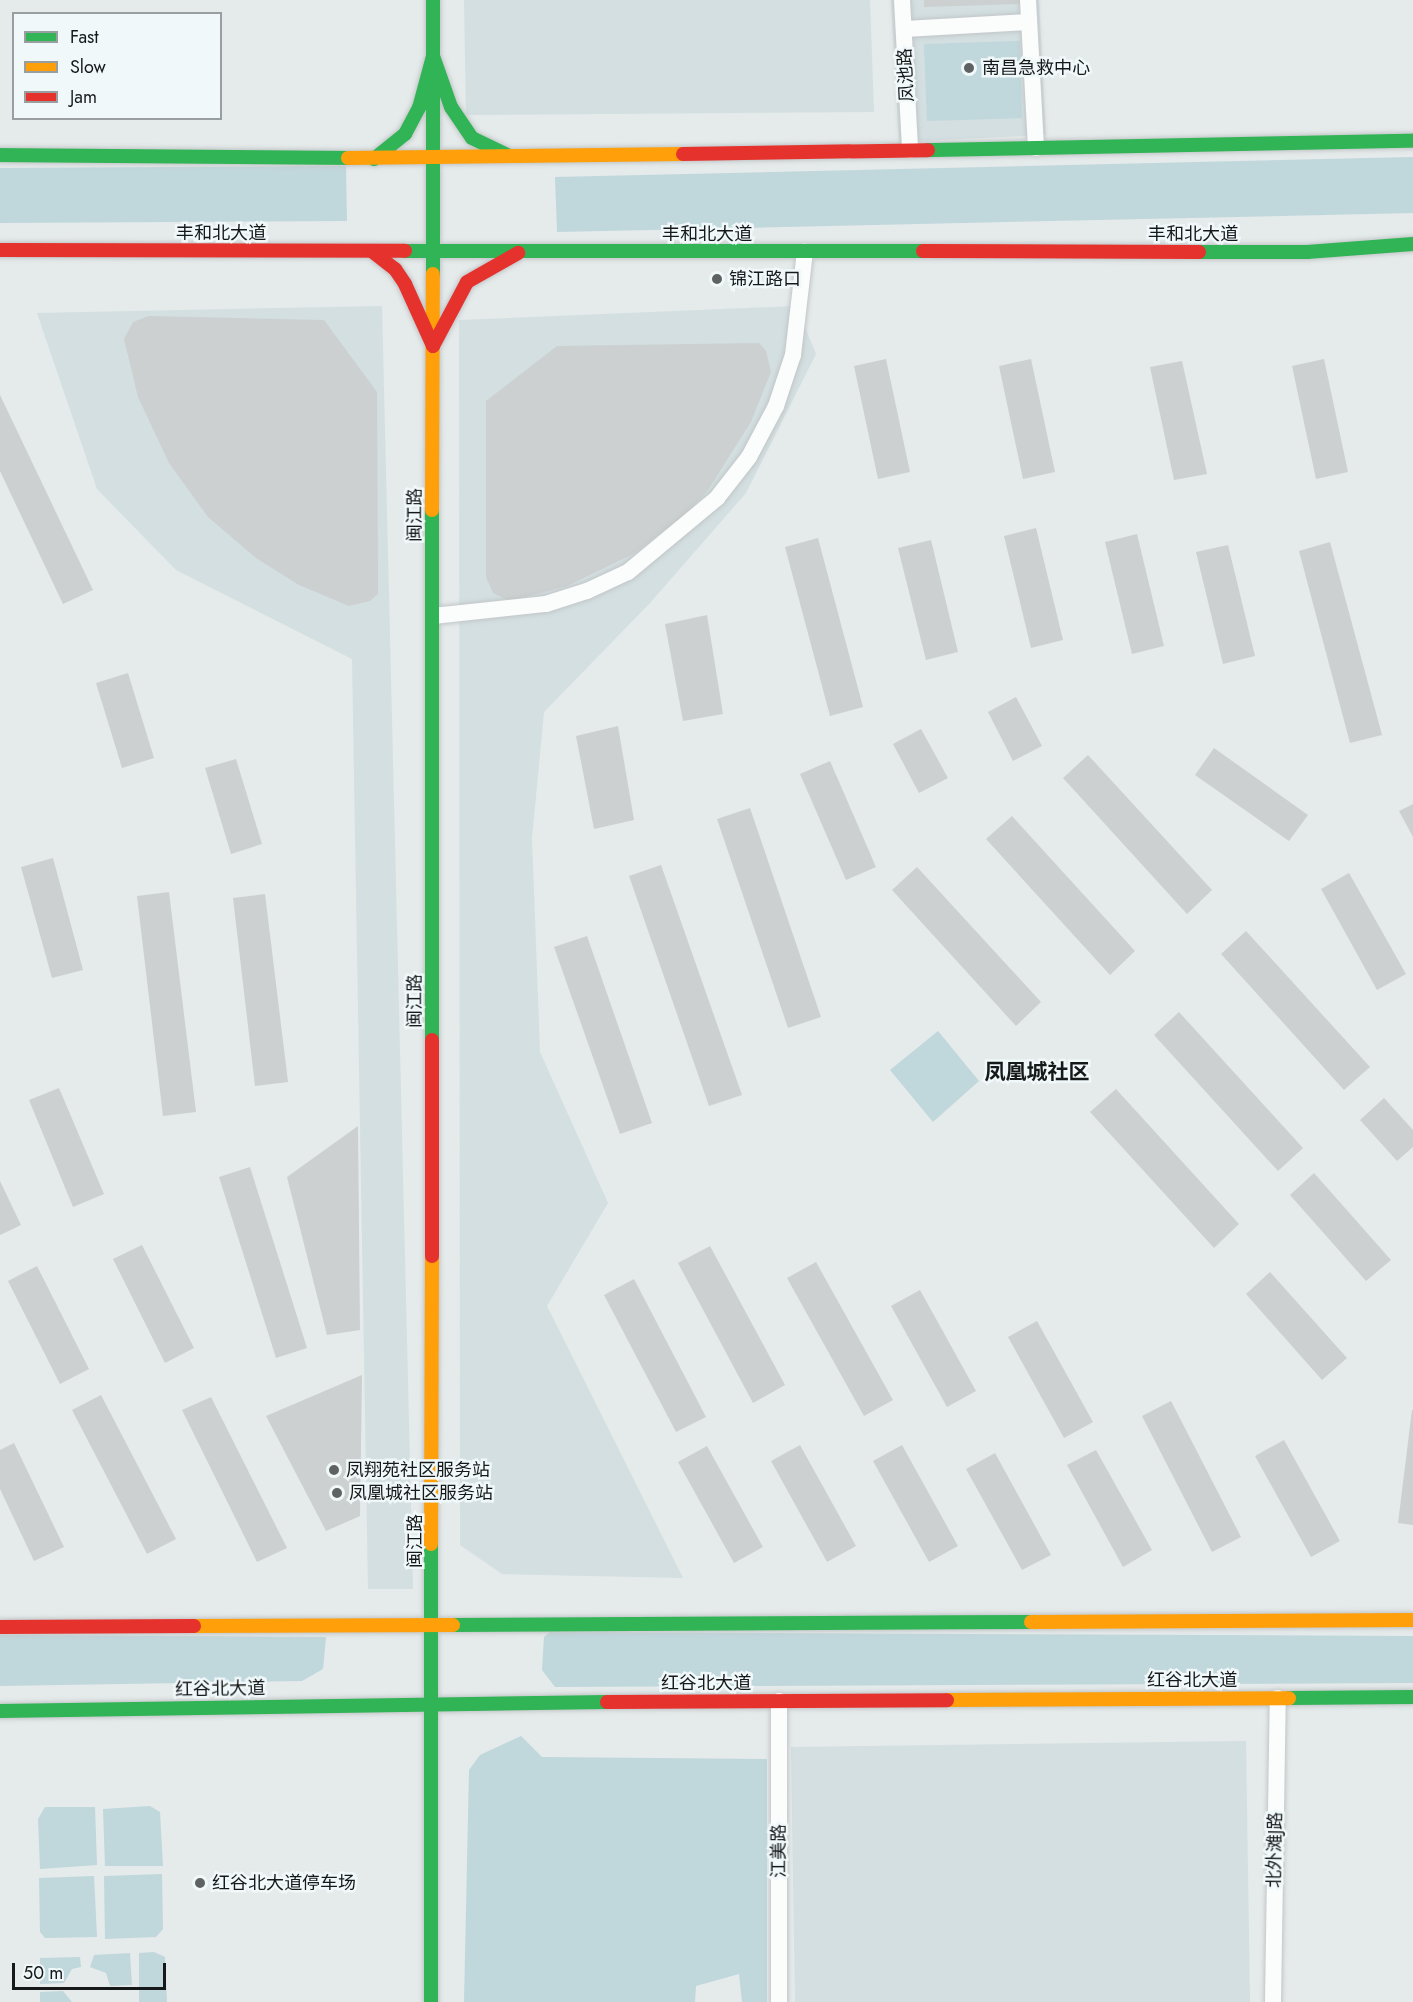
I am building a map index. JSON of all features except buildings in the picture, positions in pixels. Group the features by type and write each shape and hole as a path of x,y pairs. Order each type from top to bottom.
{"main road":[{"name":"闽江路","path":"431,2002 433,0"},
{"path":"433,56 451,107 472,138 513,158"},
{"path":"374,159 405,134 419,108 433,56"},
{"path":"0,154 434,159 1413,141"},
{"name":"丰和北大道","path":"0,250 1307,252 1413,244"},
{"path":"373,252 395,269 405,284 433,346"},
{"path":"433,346 466,282 521,252"},
{"path":"0,1627 432,1623 1413,1620"},
{"name":"红谷北大道","path":"0,1711 432,1704 1413,1698"}],"street":[{"name":"凤池路","path":"902,0 910,150"},
{"path":"1028,0 1036,148"},
{"path":"904,29 1029,22"},
{"path":"433,616 546,604 587,591 628,572 717,498 749,457 776,406 794,355 805,252"},
{"name":"北外滩J路","path":"1273,2002 1278,1698"},
{"name":"江美路","path":"779,1701 779,2002"}],"shaded area":[{"path":"464,0 870,0 874,112 466,115"},
{"name":"南昌急救中心","path":"891,0 1039,0 1046,135 899,142"},
{"path":"1020,41 1022,118 927,121 924,44"},
{"path":"1413,157 1413,213 557,232 555,177"},
{"path":"346,166 347,221 0,223 0,168"},
{"path":"382,306 413,1589 368,1589 352,659 176,570 97,489 37,313"},
{"path":"796,306 816,354 746,493 650,603 544,712 532,838 540,1052 608,1203 547,1306 683,1578 502,1574 460,1545 459,320"},
{"path":"938,1031 979,1081 933,1122 890,1070"},
{"path":"550,1632 1413,1636 1413,1683 555,1687 542,1670 544,1637"},
{"path":"0,1635 326,1637 323,1669 302,1681 0,1686"},
{"path":"521,1736 542,1757 767,1759 767,2002 742,2002 739,1974 696,1986 695,2002 464,2002 469,1770 480,1755"},
{"path":"1246,1741 1250,2002 795,2002 791,1747"},
{"path":"150,1806 160,1812 163,1866 105,1866 103,1809"},
{"path":"45,1807 95,1807 97,1865 40,1869 38,1819"},
{"path":"162,1874 163,1929 156,1937 105,1939 104,1876"},
{"path":"94,1876 97,1937 45,1938 40,1932 39,1878"},
{"path":"154,1952 165,1957 167,2002 139,2002 139,1953"},
{"path":"130,1953 132,1985 110,1986 106,1973 90,1967 94,1955"},
{"path":"80,1957 81,1967 72,1969 64,1983 40,1984 40,1958"},
{"path":"63,1991 72,2002 40,2002 40,1992"}],"traffic: fast":[{"path":"433,0 433,274"},
{"path":"433,56 451,107 472,138 509,156"},
{"path":"374,159 405,134 419,108 433,56"},
{"path":"928,150 1413,141"},
{"path":"0,155 348,158"},
{"path":"1199,252 1307,252 1413,244"},
{"path":"405,251 923,251"},
{"path":"432,510 432,1040"},
{"path":"431,1544 431,2002"},
{"path":"453,1625 1031,1622"},
{"path":"1289,1698 1413,1697"},
{"path":"0,1711 607,1702"}],"traffic: slow":[{"path":"348,158 683,154"},
{"path":"432,510 433,274"},
{"path":"431,1544 432,1256"},
{"path":"1031,1622 1413,1620"},
{"path":"194,1626 453,1625"},
{"path":"947,1700 1289,1698"}],"traffic: jam":[{"path":"683,154 928,150"},
{"path":"0,250 405,251"},
{"path":"923,251 1199,252"},
{"path":"373,252 395,269 405,284 433,346"},
{"path":"433,346 467,282 518,253"},
{"path":"432,1040 432,1256"},
{"path":"0,1627 194,1626"},
{"path":"607,1702 947,1700"}],"place":[{"name":"南昌急救中心","path":"969,68"},
{"name":"锦江路口","path":"717,279"},
{"name":"凤翔苑社区服务站","path":"334,1470"},
{"name":"凤凰城社区服务站","path":"337,1493"},
{"name":"红谷北大道停车场","path":"200,1883"}],"district":[{"name":"凤凰城社区","path":"1037,1072"}]}
